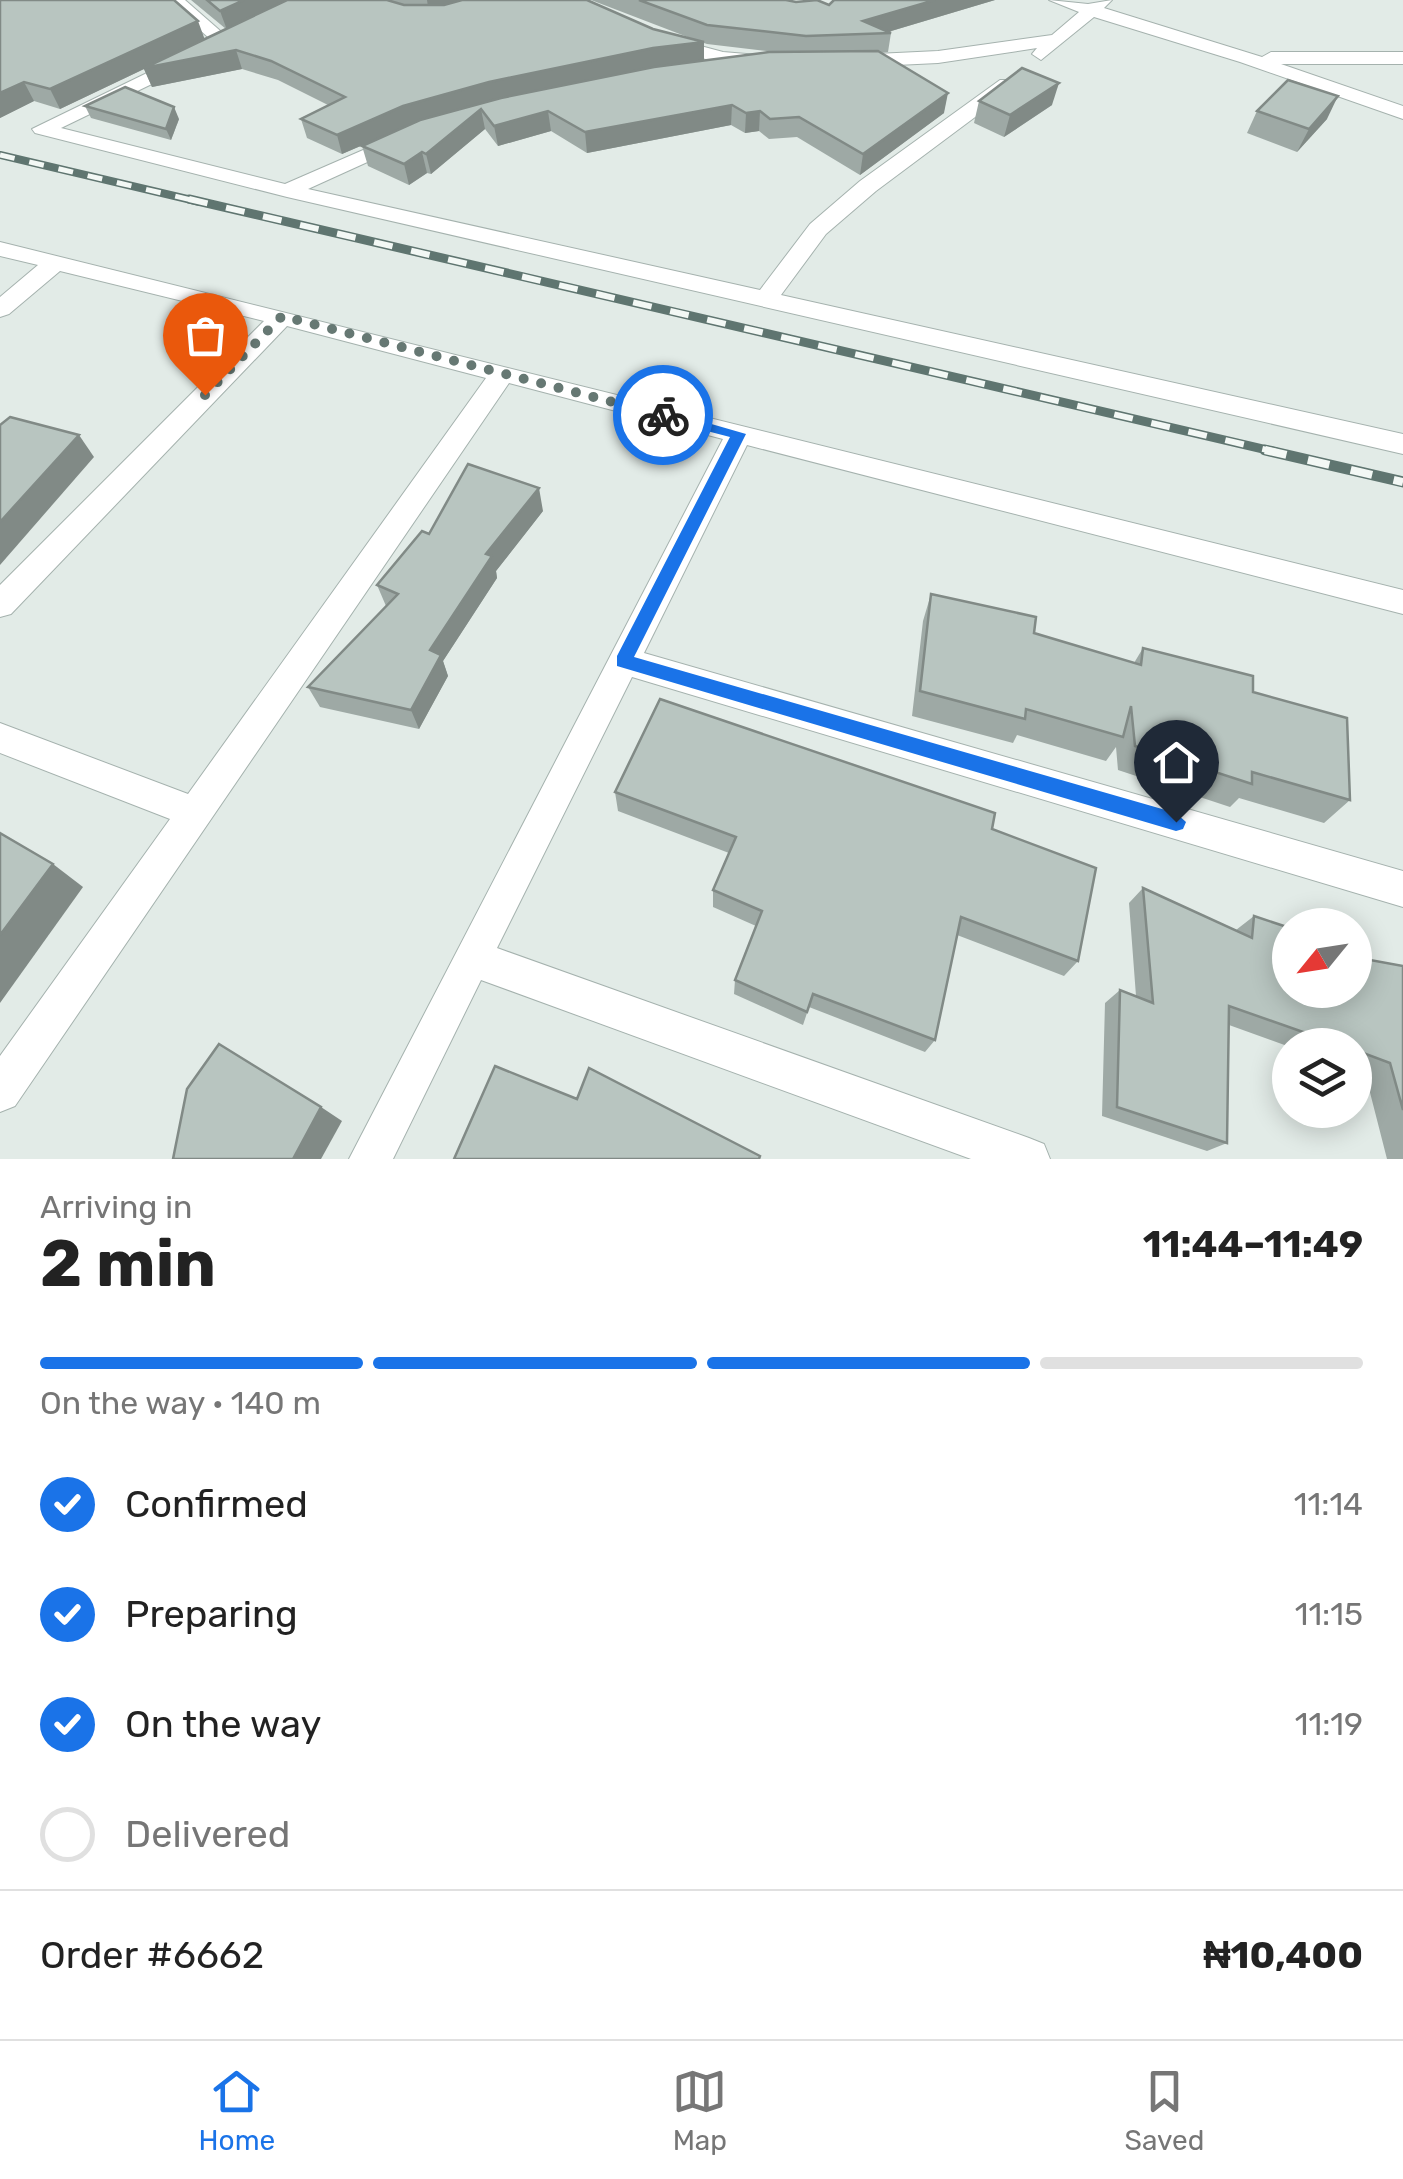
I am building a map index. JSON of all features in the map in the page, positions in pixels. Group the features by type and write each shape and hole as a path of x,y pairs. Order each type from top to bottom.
{"street":[{"path":"175,0 233,37 42,129 287,191 1403,444"},
{"path":"1058,0 1097,5 1403,113"},
{"path":"767,298 818,229 868,186 995,94 1097,5"},
{"path":"653,38 722,56 776,62 692,72"},
{"path":"841,62 938,57 1056,40"},
{"path":"1247,58 1403,58"},
{"path":"287,191 416,133"},
{"path":"0,250 282,316 1403,602"},
{"path":"0,309 55,263"},
{"path":"0,605 282,316"},
{"path":"0,1091 502,374"},
{"path":"370,1159 738,434"},
{"path":"624,661 1403,889"},
{"path":"0,738 195,813"},
{"path":"472,958 1029,1159"}],"building":[{"path":"0,0 174,0 198,21 50,89 24,82 0,93"},
{"path":"207,0 244,0 220,11"},
{"path":"287,0 387,0 404,5 444,5 462,0 587,0 653,29 704,42 653,48 489,82 403,106 337,135 301,119 345,97 271,61 236,50 144,68"},
{"path":"639,0 817,0 829,5 834,0 935,0 863,21 891,33 806,36 707,25"},
{"path":"878,51 948,93 863,154 799,117 770,119 760,111 746,113 732,105 585,132 548,111 494,126 481,109 426,154 422,152 404,164 362,146 420,120 501,98 654,67 769,52"},
{"path":"1022,68 1059,83 1010,115 979,101"},
{"path":"1288,80 1338,96 1309,129 1257,111"},
{"path":"125,87 174,107 166,129 85,106"},
{"path":"10,417 79,435 0,522 0,425"},
{"path":"468,464 539,488 486,554 492,556 430,650 441,655 411,710 308,687 398,594 377,585 422,531 429,534"},
{"path":"931,594 1036,617 1034,633 1141,665 1143,648 1253,676 1253,692 1347,718 1350,800 1252,772 1252,784 1135,746 1131,706 1123,737 1026,709 1025,719 920,691"},
{"path":"660,699 995,813 992,829 1096,868 1078,961 961,917 935,1040 813,994 807,1012 735,980 762,911 713,890 736,837 615,792"},
{"path":"0,833 53,864 0,935"},
{"path":"1143,888 1252,938 1254,916 1272,922 1272,1008 1372,1008 1372,960 1403,966 1403,1110 1390,1063 1372,1056 1372,1028 1292,1028 1229,1006 1227,1143 1117,1107 1120,990 1153,1003"},
{"path":"219,1044 321,1107 293,1159 173,1159 187,1089"},
{"path":"495,1066 577,1099 589,1068 760,1156 759,1159 454,1159"}],"railway":[{"path":"0,155 200,202"},
{"path":"189,199 1276,452"},
{"path":"1265,450 1403,482"}],"way so far":[{"path":"205,395 282,316 663,415"}],"route":[{"path":"663,415 738,434 624,661 1176,822"}]}
